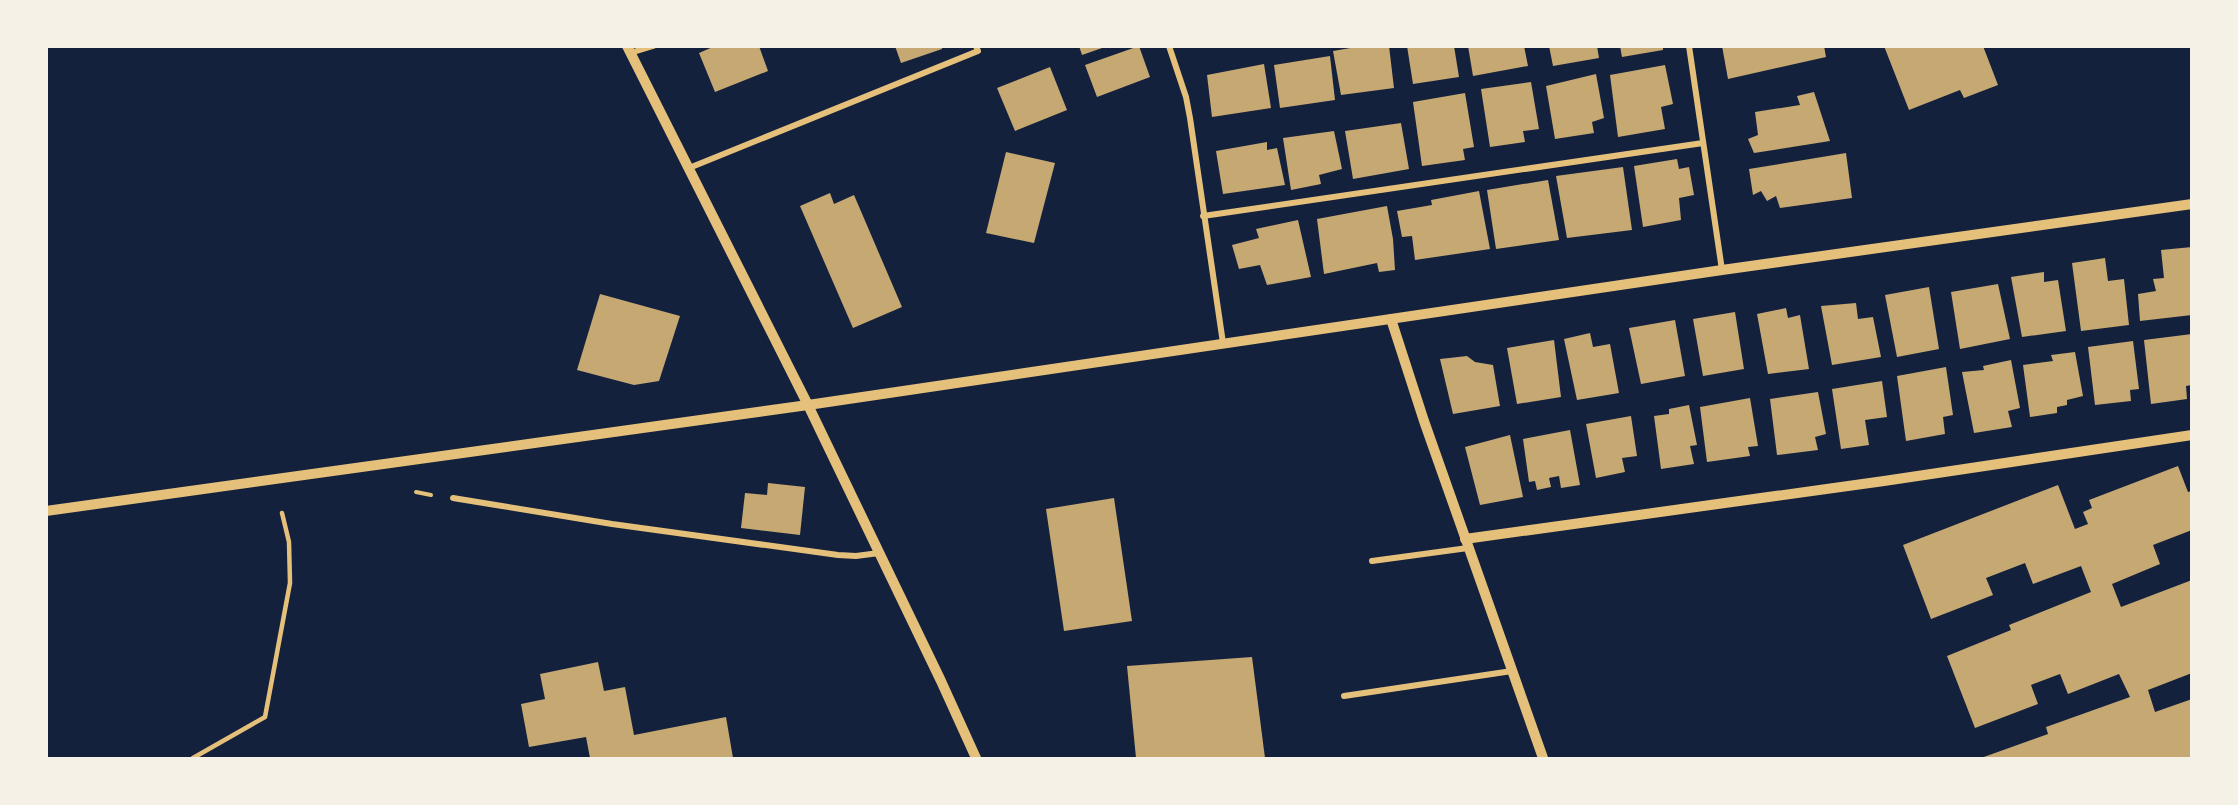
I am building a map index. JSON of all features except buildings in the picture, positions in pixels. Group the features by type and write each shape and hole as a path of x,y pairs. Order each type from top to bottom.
{"street":[{"path":"653,46 628,50 808,405 937,671 976,759"},
{"path":"689,168 978,51 976,46"},
{"path":"1169,46 1186,97 1223,343"},
{"path":"1689,46 1722,270"},
{"path":"1203,216 1703,143"},
{"path":"46,511 808,405 1391,318 2192,204"},
{"path":"1391,318 1466,543 1543,759"},
{"path":"1372,561 1466,543 2192,435"},
{"path":"453,498 612,524 838,555 856,556 880,553"},
{"path":"1344,696 1512,671"}],"lane":[{"path":"193,759 265,717 290,583 289,542 282,513"}]}
